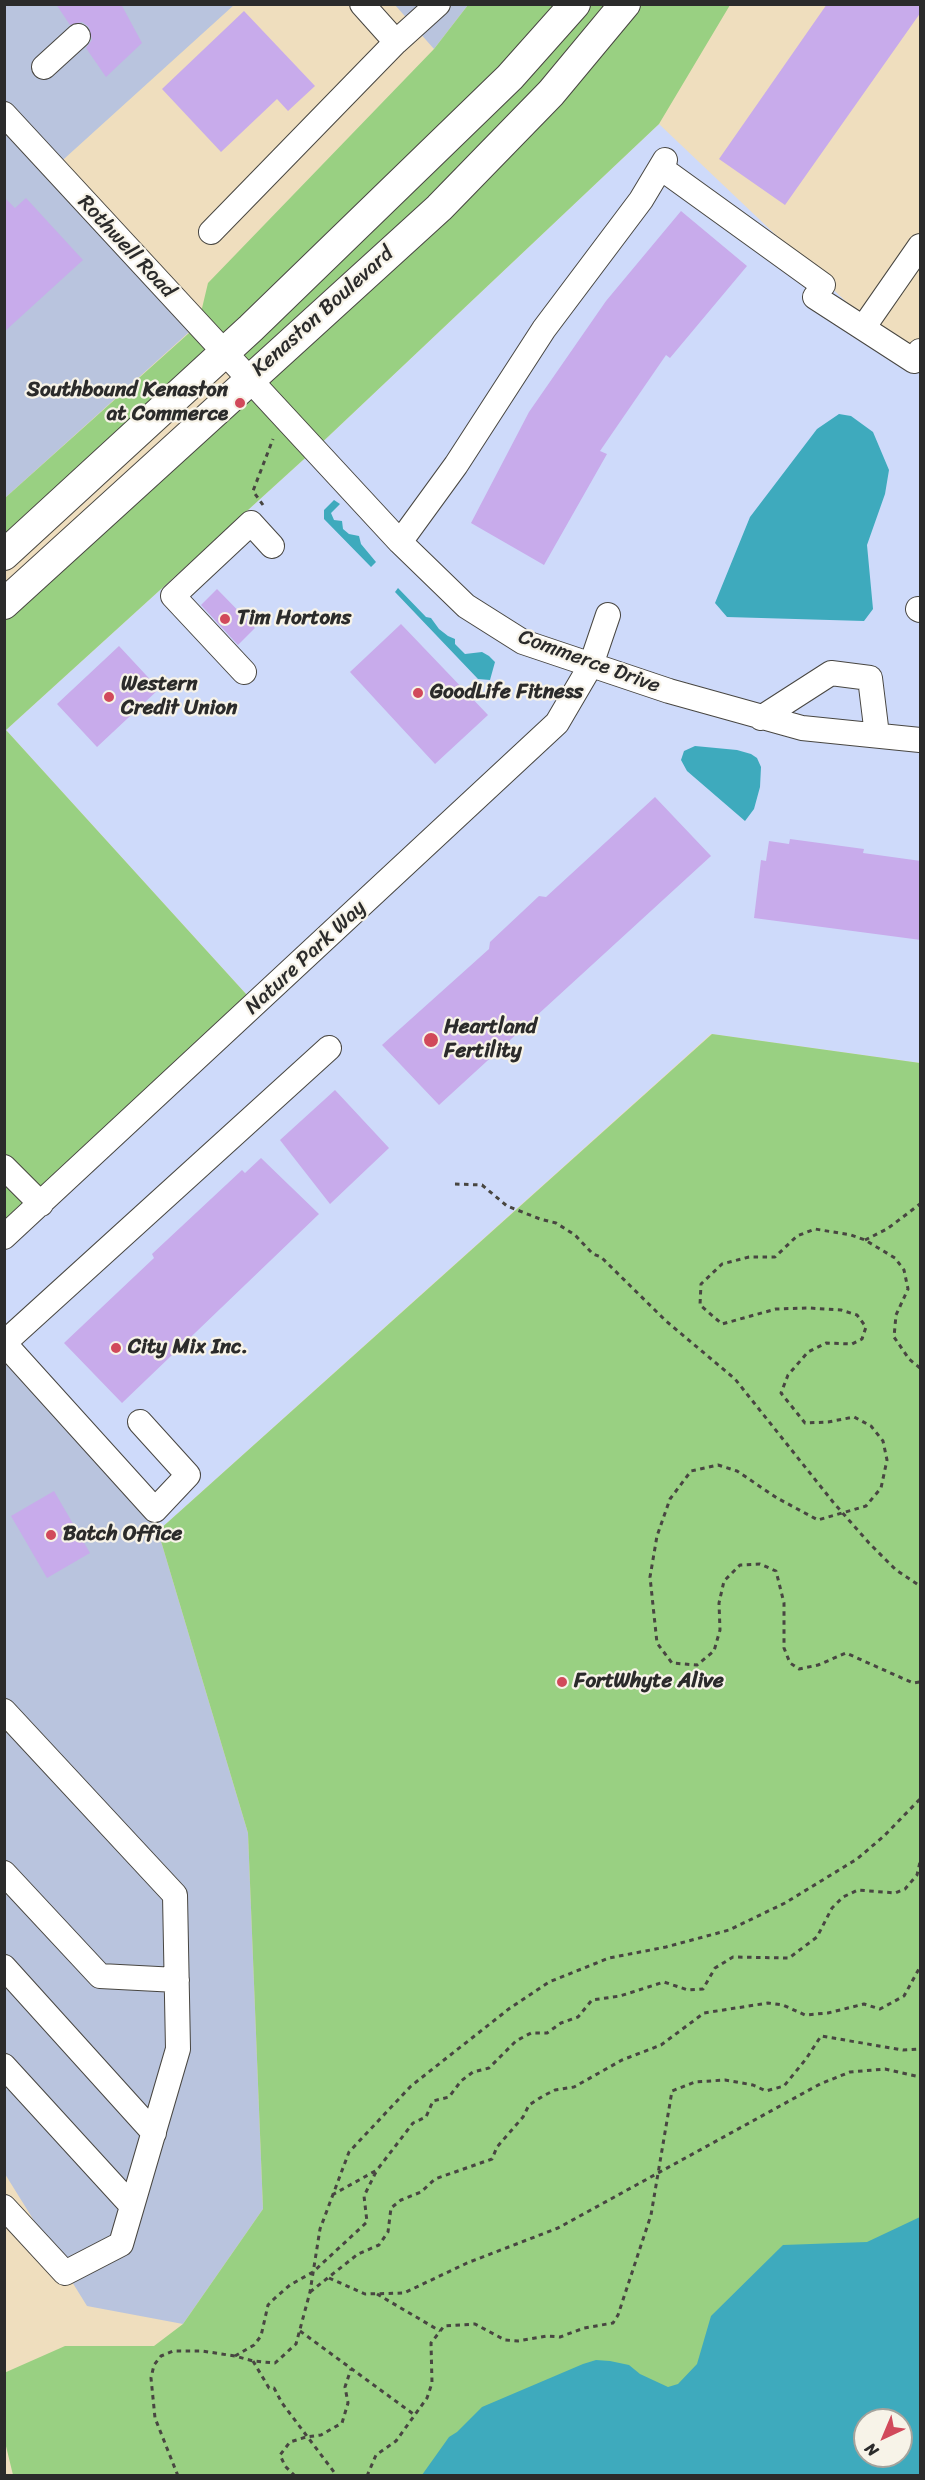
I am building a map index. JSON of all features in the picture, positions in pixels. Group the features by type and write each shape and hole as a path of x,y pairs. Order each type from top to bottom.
{"main road":[{"name":"Kenaston Boulevard","path":"4,555 225,354 510,77 575,4"},
{"name":"Kenaston Boulevard","path":"4,604 439,208 551,93 626,4"}],"street":[{"path":"362,4 396,42"},
{"path":"211,232 433,6"},
{"path":"44,67 78,36"},
{"name":"Rothwell Road","path":"4,114 249,379"},
{"path":"400,542 456,465 544,329 640,200 663,164 863,328 914,361 921,351"},
{"path":"863,328 921,246"},
{"name":"Commerce Drive","path":"249,379 400,542 466,606 523,642 669,691 761,718 802,728 921,740"},
{"path":"244,672 173,596 251,523 272,546"},
{"name":"Nature Park Way","path":"4,1238 557,723 591,665 608,615"},
{"path":"761,718 831,673 870,678 877,735"},
{"path":"140,1422 188,1474 155,1510 4,1343 328,1048"},
{"path":"4,1167 41,1204"},
{"path":"4,1711 175,1894 178,2049 121,2244 65,2272 4,2207"},
{"path":"4,1873 100,1976 177,1980"},
{"path":"4,1968 153,2133"},
{"path":"4,2066 132,2206"}],"path":[{"path":"267,510 254,496 253,491 273,439"},
{"path":"455,1184 482,1185 507,1206 556,1223 575,1235 593,1254 601,1257 666,1321 735,1379 842,1513 896,1570 921,1586"},
{"path":"866,1240 921,1204"},
{"path":"921,1368 909,1359 894,1337 896,1315 908,1289 903,1270 895,1258 866,1240 851,1234 815,1229 797,1236 775,1257 749,1257 722,1264 701,1284 700,1305 722,1324 776,1309 809,1308 841,1310 857,1315 866,1327 862,1339 852,1344 826,1344 808,1352 788,1375 781,1393 805,1423 828,1422 854,1417 871,1426 884,1441 887,1460 881,1488 866,1506 818,1520 777,1498 737,1471 718,1465 691,1472 670,1498 657,1536 650,1577 657,1643 672,1663 697,1665 714,1652 720,1630 719,1603 724,1581 740,1565 760,1564 776,1571 784,1603 784,1648 790,1663 799,1669 818,1665 846,1653 913,1683 921,1682"},
{"path":"178,2475 155,2418 151,2378 154,2365 161,2356 172,2351 202,2351 275,2363 296,2344 310,2292 320,2229 349,2152 411,2086 510,2008 549,1982 609,1958 666,1947 729,1930 785,1903 857,1858 884,1836 921,1799"},
{"path":"235,2356 254,2345 261,2336 268,2306 275,2298 290,2285 313,2272 367,2222 364,2196 377,2170 413,2123 426,2117 433,2101 449,2097 461,2081 473,2072 489,2068 516,2041 531,2033 547,2033 561,2023 578,2017 592,2000 620,1996 664,1982 688,1990 703,1989 715,1968 733,1957 789,1958 816,1937 832,1908 843,1897 858,1890 894,1893 905,1889 917,1875 921,1862"},
{"path":"310,2292 358,2254 373,2250 379,2245 388,2232 391,2208 396,2204 421,2192 435,2179 492,2159 497,2147 523,2117 529,2105 543,2096 555,2090 573,2087 622,2060 661,2045 704,2013 768,2004 783,2005 805,2015 828,2013 864,2004 880,2009 904,1996 921,1967"},
{"path":"367,2475 376,2455 396,2441 427,2398 432,2383 431,2343 444,2326 475,2324 505,2340 518,2341 539,2337 560,2337 584,2328 613,2323 618,2315 651,2215 672,2091 695,2082 725,2080 753,2085 766,2091 784,2086 821,2036 903,2050 921,2049"},
{"path":"330,2278 365,2294 404,2293 467,2263 558,2228 820,2084 850,2072 885,2069 921,2077"},
{"path":"332,2195 377,2170"},
{"path":"375,2294 441,2331"},
{"path":"300,2331 416,2416"},
{"path":"253,2361 269,2388 274,2388 306,2437 337,2475"},
{"path":"295,2475 285,2466 280,2455 290,2442 321,2435 342,2423 348,2403 345,2387 351,2369"}],"shaded area":[{"path":"5,5 234,5 54,168 198,324 5,498"},
{"path":"395,5 468,5 434,49"},
{"path":"659,124 920,372 920,1063 711,1034 158,1531 5,1360 4,1237 256,1005 6,730 314,450"},
{"path":"4,1360 158,1531 248,1833 263,2209 183,2324 87,2306 5,2174"}],"green space":[{"path":"468,5 730,5 659,124 314,450 6,730 256,1005 5,1237 5,604 248,380 225,354 5,553 5,498 198,325 208,283 434,49"},
{"name":"FortWhyte Alive","path":"712,1034 920,1063 920,2475 13,2475 5,2442 4,2373 65,2346 154,2346 183,2324 263,2209 248,1833 158,1531"}],"water":[{"path":"839,414 851,416 873,432 889,470 885,494 867,545 873,609 864,621 727,617 715,603 750,517 817,429"},
{"path":"334,500 340,504 331,513 334,520 342,521 343,529 349,534 359,536 361,544 376,562 371,567 324,519 324,510"},
{"path":"398,588 426,617 431,618 439,629 455,639 455,644 465,654 482,652 495,662 490,680 478,679 395,592"},
{"path":"695,746 737,750 757,758 761,767 760,787 754,809 745,821 687,771 681,760 684,751"},
{"path":"920,2217 920,2475 422,2475 449,2437 482,2407 583,2364 596,2360 629,2365 640,2374 668,2387 678,2384 697,2364 711,2316 783,2245 867,2242"}],"building":[{"path":"56,4 121,4 142,43 106,77 86,48 92,40 89,27 82,22 70,25"},
{"path":"827,4 921,4 921,12 785,205 719,159"},
{"path":"244,11 315,86 288,111 277,99 221,152 162,89"},
{"path":"4,197 15,208 26,198 83,260 4,332"},
{"path":"681,211 747,266 670,358 666,355 600,451 607,454 544,565 471,523 529,412 606,301"},
{"name":"Tim Hortons","path":"217,589 255,628 238,645 201,605"},
{"name":"GoodLife Fitness","path":"401,624 488,715 435,764 350,672"},
{"path":"119,646 159,689 97,747 57,704"},
{"path":"655,797 711,856 439,1105 382,1045 489,949 490,942 539,896 546,897"},
{"path":"790,839 864,849 863,853 921,861 921,940 754,918 761,860 766,861 769,841 789,844"},
{"path":"335,1090 389,1148 330,1204 280,1140"},
{"path":"261,1158 319,1214 122,1403 64,1343 154,1258 152,1254 242,1170 245,1173"},
{"name":"Batch Office","path":"54,1491 90,1553 47,1578 11,1516"}],"place":[{"name":"Southbound Kenaston at Commerce","path":"240,403"},
{"name":"Tim Hortons","path":"225,619"},
{"name":"GoodLife Fitness","path":"418,693"},
{"name":"Western Credit Union","path":"109,697"},
{"name":"Heartland Fertility","path":"431,1040"},
{"name":"City Mix Inc.","path":"116,1348"},
{"name":"Batch Office","path":"51,1535"},
{"name":"FortWhyte Alive","path":"562,1682"}]}
